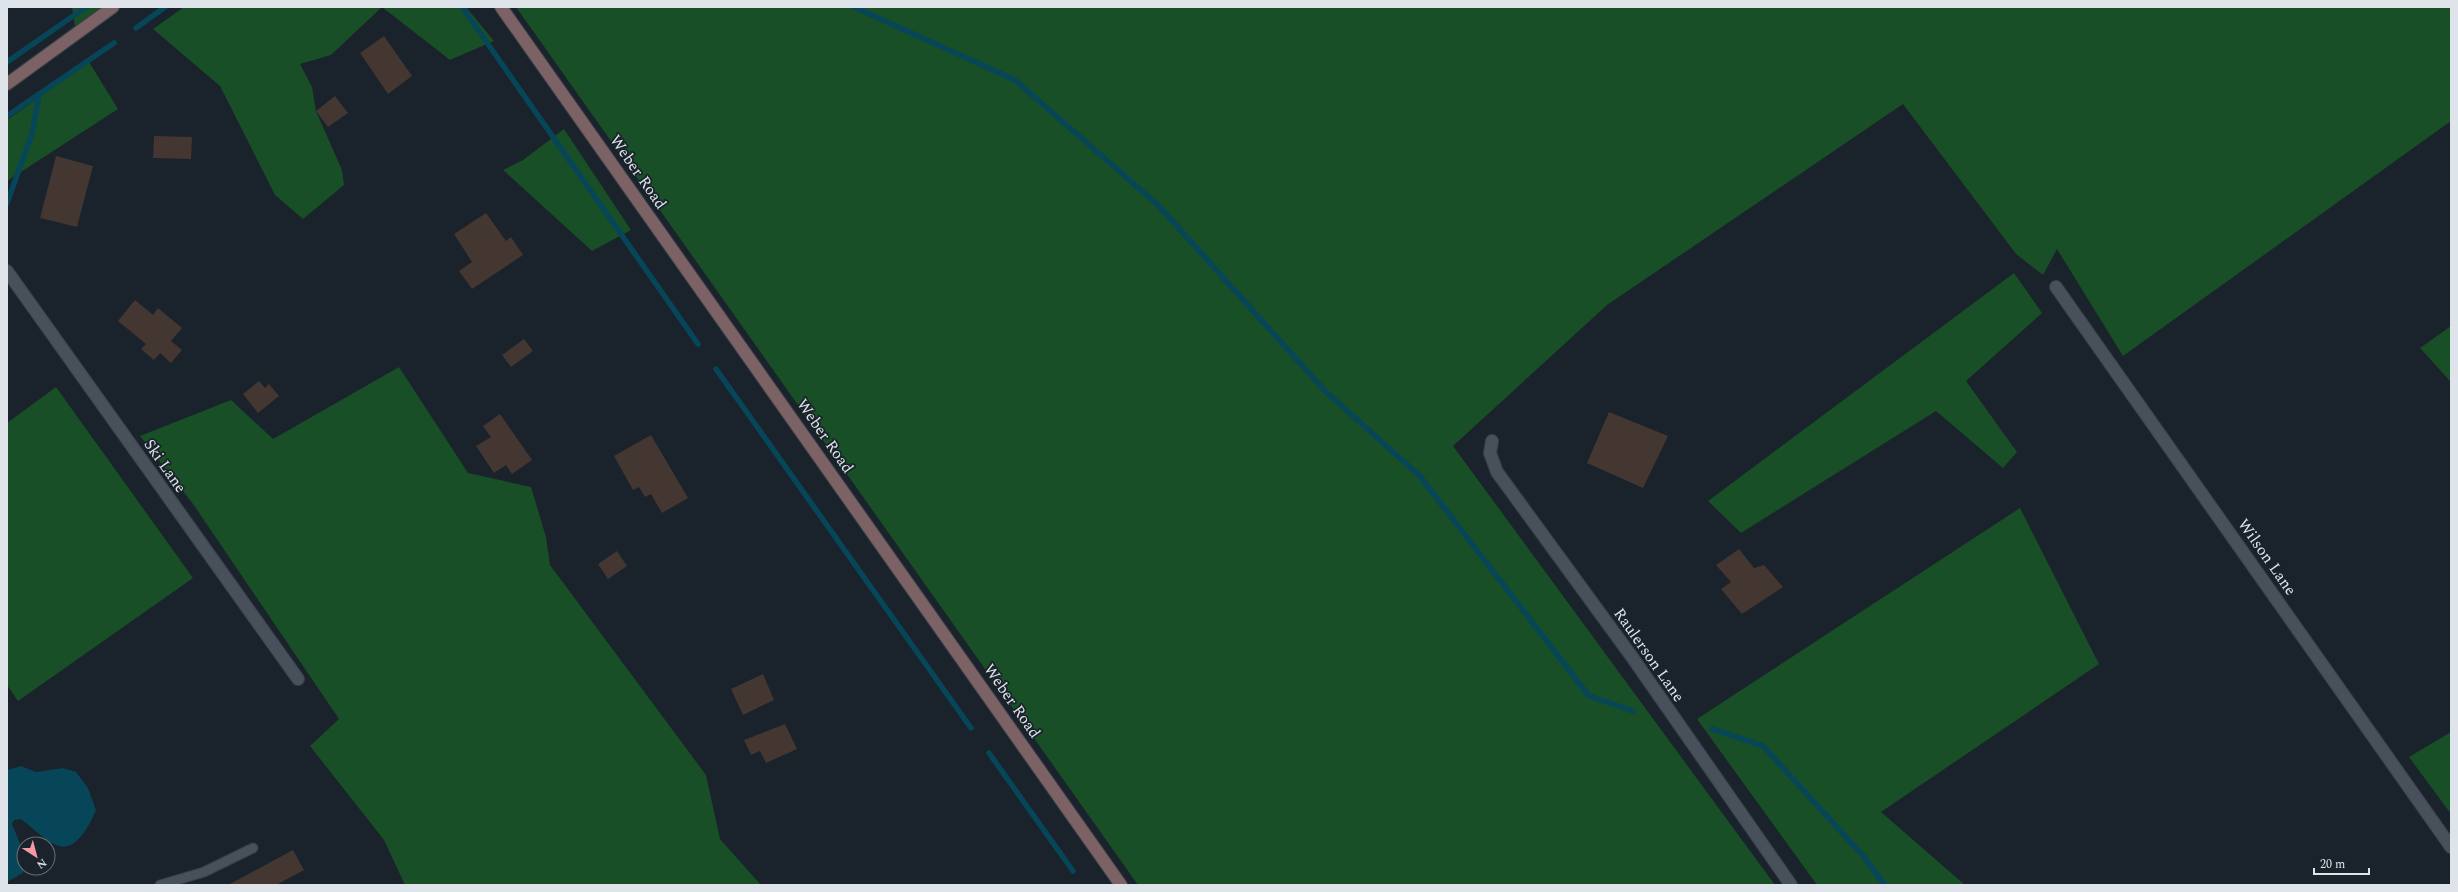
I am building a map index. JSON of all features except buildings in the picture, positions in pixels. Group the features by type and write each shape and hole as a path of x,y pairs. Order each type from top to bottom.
{"street":[{"path":"7,84 113,7"},
{"name":"Weber Road","path":"501,7 1121,885"},
{"name":"Ski Lane","path":"7,271 298,679"},
{"name":"Wilson Lane","path":"2056,287 2451,846"},
{"name":"Raulerson Lane","path":"1492,441 1490,453 1497,472 1632,657 1791,885"}],"lane":[{"path":"160,885 204,872 253,848"}],"green space":[{"path":"72,7 113,7 76,33"},
{"path":"184,7 382,7 331,55 300,64 312,87 316,111 342,170 344,185 303,219 275,195 220,86 153,29"},
{"path":"382,7 466,7 494,41 450,60"},
{"path":"516,7 2451,7 2451,121 2123,356 2057,249 2043,275 2016,254 1903,104 1607,305 1453,446 1775,885 1138,885"},
{"path":"89,62 118,109 7,181 7,120"},
{"path":"564,129 631,230 592,251 503,170 523,160"},
{"path":"2014,273 2042,313 1966,381 2017,452 2003,468 1936,411 1741,533 1708,501"},
{"path":"2451,326 2451,382 2420,348"},
{"path":"399,367 468,473 531,487 546,537 550,565 706,775 720,839 761,885 405,885 384,840 310,746 339,719 193,504 140,436 231,400 273,439"},
{"path":"56,387 193,578 18,701 7,685 7,423"},
{"path":"2020,508 2099,664 1881,812 1965,885 1817,885 1697,719"},
{"path":"2451,732 2451,814 2409,757"}],"water":[{"path":"21,766 36,772 63,768 76,772 88,788 96,810 86,830 76,842 63,847 56,845 56,836 42,836 21,819 14,820 12,824 17,836 16,876 18,876 7,882 7,770"}],"waterway":[{"path":"7,62 86,7"},
{"path":"136,28 165,7"},
{"path":"462,7 698,344"},
{"path":"854,7 1015,80 1158,205 1325,391 1419,475 1589,696 1633,711"},
{"path":"7,116 114,43"},
{"path":"7,203 32,134 39,94"},
{"path":"716,369 971,728"},
{"path":"1712,729 1763,746 1864,857 1885,885"},
{"path":"989,753 1073,871"}]}
